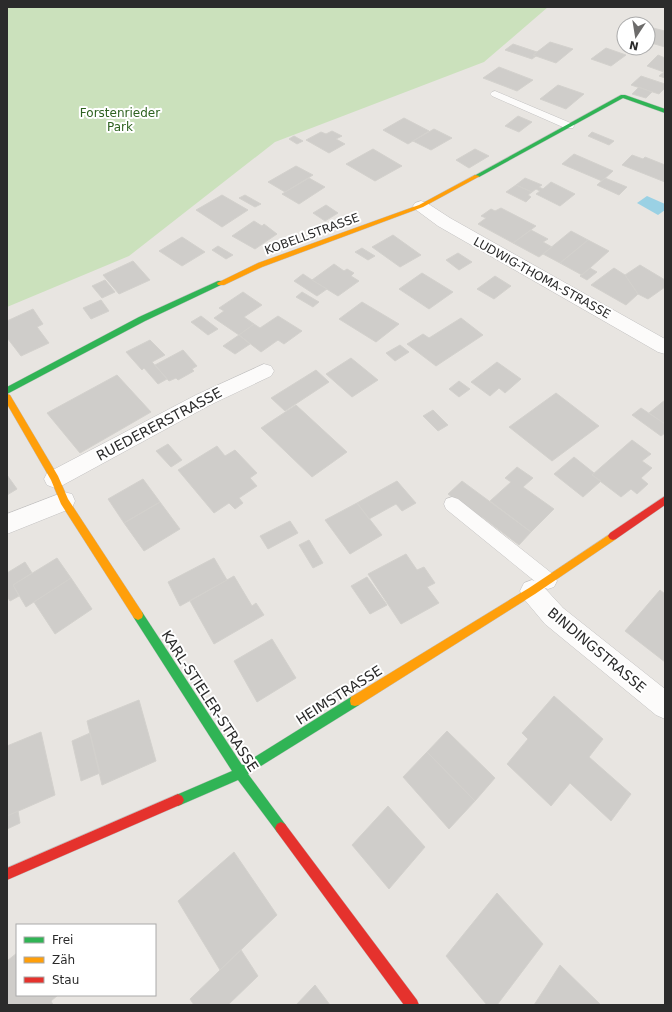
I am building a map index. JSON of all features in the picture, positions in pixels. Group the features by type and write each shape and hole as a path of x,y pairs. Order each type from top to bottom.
{"street":[{"name":"KOBELLSTRASSE","path":"7,397 142,319 253,268 421,206 623,96 665,111"},
{"name":"LUDWIG-THOMA-STRASSE","path":"421,206 444,222 665,347"},
{"name":"RUEDERERSTRASSE","path":"55,479 203,400 264,371"},
{"name":"KARL-STIELER-STRASSE","path":"7,397 55,479 64,501 240,773 412,1005"},
{"name":"HEIMSTRASSE","path":"7,874 240,773 540,586 665,500"},
{"path":"7,524 64,501"},
{"name":"BINDINGSTRASSE","path":"540,586 554,616 665,706"}],"lane":[{"path":"495,94 569,126"},
{"path":"452,504 540,586"}],"green space":[{"name":"Forstenrieder Park","path":"7,7 548,7 484,62 275,142 129,256 7,307"}],"water":[{"path":"647,196 665,204 665,210 658,215 637,203"}],"building":[{"path":"656,29 665,31 665,47 656,44"},
{"path":"550,42 573,49 556,63 533,55"},
{"path":"513,44 537,52 533,55 536,56 532,59 505,50"},
{"path":"606,48 616,52 616,56 625,56 611,66 591,59"},
{"path":"658,55 665,58 665,78 659,76 664,72 647,66"},
{"path":"499,67 533,80 517,91 483,78"},
{"path":"641,76 665,84 665,88 659,94 631,85"},
{"path":"558,85 584,94 566,109 540,99"},
{"path":"639,87 652,92 646,98 632,94"},
{"path":"518,116 532,122 519,132 505,126"},
{"path":"404,118 429,131 408,144 383,130"},
{"path":"434,129 452,138 431,150 413,141"},
{"path":"332,131 342,136 336,139 345,144 329,153 306,140 321,132 326,134"},
{"path":"592,132 614,141 609,145 588,136"},
{"path":"294,136 303,141 297,144 289,139"},
{"path":"373,149 402,166 375,181 346,164"},
{"path":"475,149 489,156 469,168 456,160"},
{"path":"574,154 613,171 602,181 562,164"},
{"path":"632,155 643,159 645,157 665,165 665,182 622,165"},
{"path":"296,166 313,175 285,192 268,182"},
{"path":"309,178 325,187 299,204 282,194"},
{"path":"525,178 542,185 539,187 543,189 551,182 575,194 560,206 536,194 540,191 536,189 532,192 516,185"},
{"path":"605,178 627,187 619,195 597,185"},
{"path":"516,185 532,192 528,195 531,197 526,202 506,192"},
{"path":"222,195 248,210 222,227 196,210"},
{"path":"245,195 261,204 255,207 239,198"},
{"path":"326,205 338,213 325,221 313,213"},
{"path":"501,208 536,226 513,243 478,224 486,218 481,216 491,209 495,211"},
{"path":"254,221 262,226 264,224 277,234 255,249 232,236"},
{"path":"531,230 548,239 543,242 552,247 539,257 513,243"},
{"path":"571,231 588,240 560,263 543,254"},
{"path":"393,235 421,255 400,267 372,247"},
{"path":"182,237 205,252 182,266 159,251"},
{"path":"588,240 609,251 582,275 560,263"},
{"path":"218,246 233,255 226,259 212,250"},
{"path":"362,248 375,256 368,260 355,252"},
{"path":"458,253 472,262 459,270 446,260"},
{"path":"133,261 150,280 119,294 103,275"},
{"path":"334,264 344,271 347,269 354,273 351,276 359,281 338,296 312,280"},
{"path":"640,265 665,280 665,287 648,299 638,294 625,275"},
{"path":"590,268 597,272 587,280 580,276"},
{"path":"614,268 625,275 638,294 626,305 591,285"},
{"path":"422,273 453,292 429,309 399,289"},
{"path":"303,274 327,289 317,296 294,281"},
{"path":"495,276 511,286 494,299 477,289"},
{"path":"105,280 115,292 102,298 92,286"},
{"path":"243,292 262,305 244,317 254,324 239,335 214,318 224,311 219,308"},
{"path":"302,292 319,302 313,307 296,297"},
{"path":"101,300 109,311 91,319 83,308"},
{"path":"362,302 399,324 376,342 339,319"},
{"path":"33,309 43,324 37,327 49,343 21,356 7,339 7,321"},
{"path":"201,316 218,329 208,335 191,322"},
{"path":"278,316 302,331 284,344 278,340 261,352 239,335 254,324 260,328"},
{"path":"461,318 483,335 436,366 407,344 423,334 429,338"},
{"path":"239,335 250,344 235,354 223,346"},
{"path":"150,340 165,355 152,362 167,379 158,384 144,368 142,370 126,352"},
{"path":"400,345 409,352 395,361 386,353"},
{"path":"183,350 197,366 192,369 194,371 178,380 176,378 169,381 155,365"},
{"path":"351,358 378,380 352,397 326,374"},
{"path":"497,362 521,379 505,393 499,388 490,396 471,382"},
{"path":"316,370 329,382 285,411 271,398"},
{"path":"117,375 151,412 80,453 47,413"},
{"path":"459,381 470,389 459,397 449,389"},
{"path":"556,393 599,426 552,461 509,427"},
{"path":"665,400 665,424 649,413"},
{"path":"296,405 347,452 312,477 261,428"},
{"path":"641,408 665,424 665,433 661,436 632,415"},
{"path":"433,410 448,425 438,431 423,416"},
{"path":"632,440 651,454 642,461 652,468 641,478 648,484 637,494 631,489 621,497 592,475"},
{"path":"168,444 182,460 171,467 156,451"},
{"path":"217,446 225,456 235,450 257,473 250,478 257,486 239,498 243,503 235,509 229,503 214,513 178,470"},
{"path":"574,457 594,473 592,475 601,481 583,497 554,474"},
{"path":"517,467 533,478 523,487 554,509 531,532 490,501 511,482 505,478"},
{"path":"7,475 17,489 7,495"},
{"path":"143,479 160,502 124,523 108,499"},
{"path":"397,481 416,503 402,511 396,504 369,519 357,503"},
{"path":"462,481 531,532 519,545 482,517 480,519 448,494"},
{"path":"160,502 180,529 144,551 124,523"},
{"path":"357,503 382,535 350,554 325,520"},
{"path":"290,521 298,533 268,549 260,536"},
{"path":"309,540 323,563 313,568 299,545"},
{"path":"406,554 417,570 424,567 435,583 427,587 439,603 401,624 368,574"},
{"path":"57,558 71,578 26,607 13,585"},
{"path":"214,558 227,580 180,606 168,582"},
{"path":"25,562 32,573 13,585 19,596 10,601 7,596 7,573"},
{"path":"234,576 252,606 256,603 264,615 214,644 190,601"},
{"path":"367,577 387,605 370,614 351,586"},
{"path":"71,578 92,609 55,634 34,602"},
{"path":"660,590 665,594 665,662 625,631"},
{"path":"272,639 296,678 257,702 234,661"},
{"path":"554,696 603,739 589,757 631,794 611,821 570,783 551,806 507,764 528,739 522,733"},
{"path":"139,700 156,761 102,785 87,721"},
{"path":"447,731 495,778 475,801 427,752"},
{"path":"41,732 55,795 7,816 7,746"},
{"path":"90,733 100,773 81,781 72,741"},
{"path":"427,752 475,801 449,829 403,777"},
{"path":"388,806 425,847 389,889 352,845"},
{"path":"18,811 20,823 7,829 7,816"},
{"path":"234,852 277,915 220,970 178,901"},
{"path":"497,893 543,944 497,1005 487,1005 446,956"},
{"path":"241,950 258,976 228,1005 194,1005 190,999"},
{"path":"16,954 16,996 57,996 51,1001 53,1005 7,1005 7,961"},
{"path":"560,965 601,1005 534,1005"},
{"path":"315,985 330,1005 296,1005"}],"traffic: fast":[{"path":"477,176 623,96 665,111"},
{"path":"7,391 142,319 221,283"},
{"path":"138,615 240,773 281,828"},
{"path":"178,800 240,773 355,701"}],"traffic: slow":[{"path":"221,283 260,265 421,206 477,176"},
{"path":"7,397 55,479 64,501 138,615"},
{"path":"355,701 532,591 613,536"}],"traffic: jam":[{"path":"613,536 665,500"},
{"path":"7,874 178,800"},
{"path":"281,828 412,1005"}]}
